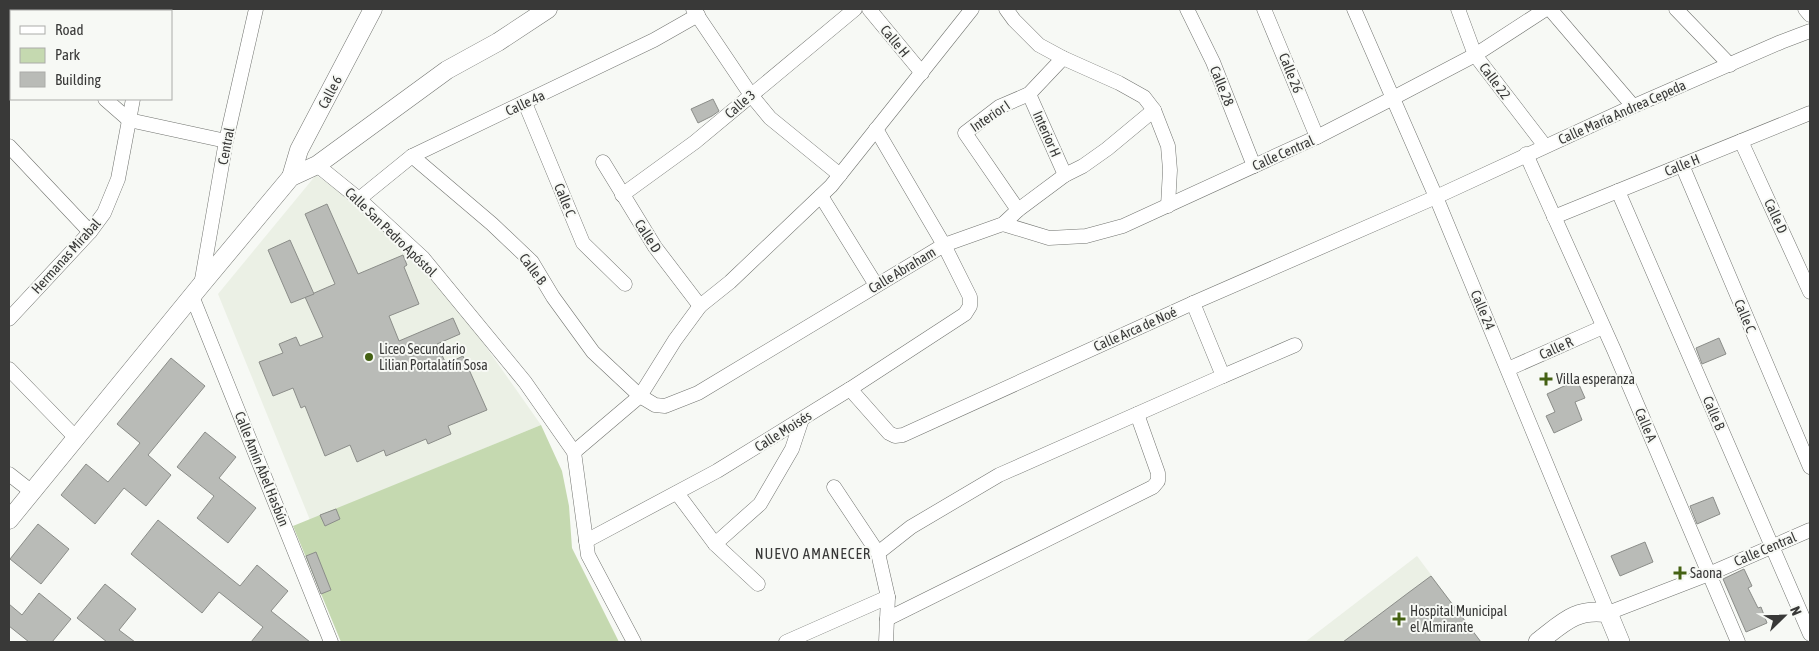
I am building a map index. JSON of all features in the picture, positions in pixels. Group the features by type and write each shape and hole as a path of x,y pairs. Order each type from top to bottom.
{"main road":[{"path":"1538,642 1571,616 1594,611 1608,613 1620,642"}],"street":[{"name":"Central","path":"196,290 226,141 256,9"},
{"name":"Calle 6","path":"291,177 299,150 373,9"},
{"path":"9,520 196,290 291,177 317,165 448,70 498,42 548,9"},
{"name":"Calle 3","path":"622,195 695,142 855,9"},
{"name":"Calle H","path":"869,9 922,72"},
{"path":"574,452 640,396 675,340 700,306 730,282 821,196 840,175 972,9"},
{"path":"1006,9 1014,20 1040,45 1063,58 1120,83 1144,97 1154,110 1168,146 1170,170 1168,206"},
{"name":"Calle 28","path":"1187,9 1213,62 1254,166"},
{"name":"Calle 26","path":"1264,9 1317,138"},
{"name":"Calle 24","path":"1354,9 1436,197 1608,613"},
{"name":"Calle 22","path":"1458,9 1475,54 1545,146"},
{"name":"Calle Central","path":"1003,224 1049,238 1086,236 1123,226 1317,138 1475,54 1546,9"},
{"path":"1550,9 1633,106"},
{"path":"1676,9 1730,65"},
{"path":"1805,9 1810,16"},
{"path":"696,12 750,95 770,118 840,175"},
{"name":"Calle 4a","path":"359,199 412,156 654,40 696,12"},
{"name":"Calle María Andrea Cepeda","path":"1436,197 1633,106 1810,31"},
{"name":"Interior I","path":"1018,210 965,133 999,107 1029,94 1063,58"},
{"name":"Interior H","path":"1029,94 1065,176"},
{"path":"106,100 129,120 226,141"},
{"name":"Hermanas Mirabal","path":"9,319 90,232 104,213 118,179 133,100"},
{"name":"Calle C","path":"525,103 583,243 625,284"},
{"name":"Calle Abraham","path":"640,396 655,405 665,406 698,393 944,244 1003,224 1018,210 1065,176 1107,149 1154,110"},
{"name":"Calle H","path":"1554,217 1741,141 1809,116"},
{"path":"876,129 944,244"},
{"name":"Calle D","path":"1741,141 1810,292"},
{"path":"9,146 90,232"},
{"name":"Calle A","path":"1526,154 1603,326 1738,642"},
{"name":"Calle B","path":"412,156 492,224 532,262 553,297 593,352 640,396"},
{"name":"Calle D","path":"603,162 655,247 700,306"},
{"name":"Calle San Pedro Apóstol","path":"317,165 359,199 423,258 525,382 574,452 588,555 634,642"},
{"name":"Calle C","path":"1682,165 1810,466"},
{"name":"Calle B","path":"1618,191 1810,634"},
{"path":"821,196 876,285"},
{"name":"Calle Arca de Noé","path":"850,390 890,433 895,436 903,435 1193,303 1436,197"},
{"name":"Calle Moisés","path":"586,541 717,472 850,390 965,314 970,306 970,297 944,244"},
{"name":"Calle Amín Abel Hasbún","path":"196,290 331,642"},
{"path":"1193,303 1223,376"},
{"name":"Calle R","path":"1508,369 1603,326"},
{"path":"878,553 910,527 999,475 1295,345"},
{"path":"9,369 76,438"},
{"path":"887,619 1153,487 1158,482 1158,473 1137,414"},
{"path":"715,544 760,504 792,450 802,419"},
{"path":"9,474 32,492"},
{"path":"834,487 878,553 888,597 886,642"},
{"path":"676,493 715,544 758,584"},
{"name":"Calle Central","path":"1608,613 1709,574 1810,530"},
{"path":"786,642 888,597"}],"shaded area":[{"name":"Liceo Secundario Lilian Portalatín Sosa","path":"316,175 387,226 446,290 541,425 310,520 218,294"},
{"name":"Hospital Municipal el Almirante","path":"1417,556 1481,642 1305,642"}],"green space":[{"path":"541,425 562,471 569,506 572,548 619,642 341,642 293,526"}],"building":[{"path":"713,99 719,111 698,123 691,109"},
{"path":"327,204 358,274 403,255 407,265 404,267 419,304 389,316 399,341 453,318 460,334 437,344 446,364 463,356 487,410 448,426 451,434 428,444 426,439 386,456 384,450 357,462 350,445 325,456 305,406 301,408 293,388 273,396 259,362 283,353 279,344 296,337 300,346 323,337 305,297 335,284 305,214"},
{"path":"290,240 314,294 291,303 268,250"},
{"path":"1719,338 1726,354 1702,364 1696,348"},
{"path":"171,358 205,386 148,455 171,475 146,506 124,488 95,524 61,495 86,464 108,482 140,443 117,424"},
{"path":"1577,380 1585,398 1575,402 1582,420 1554,433 1546,416 1555,412 1547,394"},
{"path":"205,432 236,457 219,478 256,508 228,543 197,518 214,496 177,467"},
{"path":"1713,497 1720,514 1697,524 1690,506"},
{"path":"336,509 340,519 325,526 320,515"},
{"path":"158,520 240,586 257,565 288,591 271,611 310,642 251,642 263,627 219,592 202,613 131,554"},
{"path":"38,524 69,549 41,584 10,559"},
{"path":"1645,542 1653,562 1620,576 1611,556"},
{"path":"316,552 331,590 321,594 306,556"},
{"path":"1744,569 1752,586 1748,588 1758,608 1761,607 1767,623 1746,632 1723,579"},
{"name":"Hospital Municipal el Almirante","path":"1431,576 1481,642 1343,642 1408,593"},
{"path":"105,584 136,609 119,630 135,642 107,642 77,618"},
{"path":"39,593 71,619 52,642 29,642 9,626 9,604 22,615"}],"place":[{"name":"Liceo Secundario Lilian Portalatín Sosa","path":"369,357"},
{"name":"Villa esperanza","path":"1546,379"},
{"name":"Saona","path":"1680,573"},
{"name":"Hospital Municipal el Almirante","path":"1399,619"}],"district":[{"name":"NUEVO AMANECER","path":"813,554"}]}
